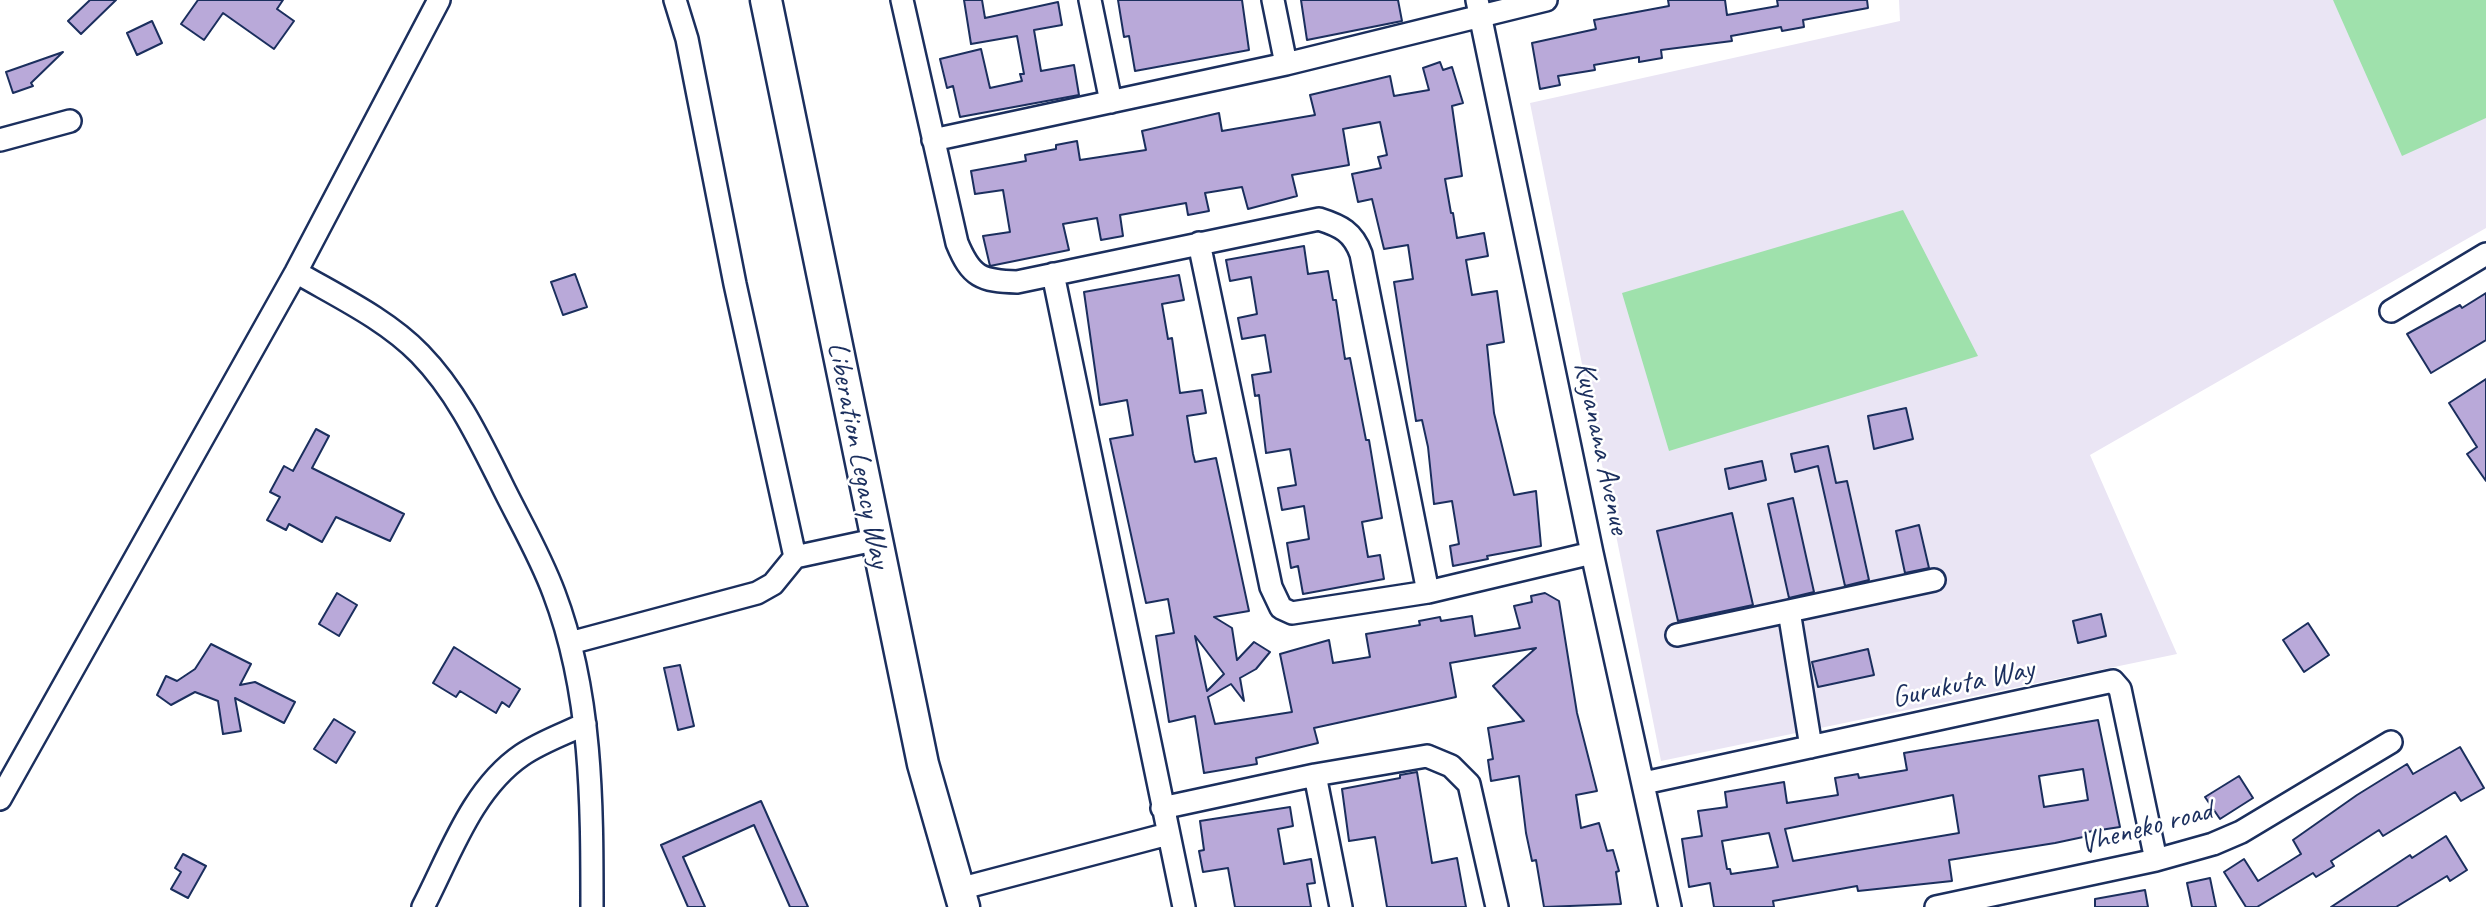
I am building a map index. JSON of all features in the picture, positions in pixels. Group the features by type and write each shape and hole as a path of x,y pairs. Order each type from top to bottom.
{"main road":[{"name":"Liberation Legacy Way","path":"766,0 874,540 923,764 961,898"}],"street":[{"path":"0,799 296,272 439,0"},
{"path":"675,0 687,39 735,284 795,557"},
{"path":"902,0 957,243 964,260 977,276 992,281 1017,282 1319,219 1342,226 1356,239 1428,592"},
{"path":"1090,0 1111,102"},
{"path":"1273,0 1286,64"},
{"path":"933,140 1286,64 1479,9 1546,0"},
{"name":"Kuyanana Avenue","path":"1479,9 1592,553 1670,907"},
{"path":"0,140 70,121"},
{"path":"1199,243 1275,600 1282,608 1292,612 1428,592 1592,553"},
{"path":"2391,311 2486,254"},
{"path":"296,272 385,326 418,352 445,383 469,421 539,557 570,643 585,723 592,793 592,907"},
{"path":"1053,274 1184,907"},
{"path":"570,643 757,593 774,584 795,557 874,540"},
{"path":"1677,635 1934,580"},
{"path":"1789,611 1811,747"},
{"name":"Gurukuta Way","path":"1644,783 2113,681 2120,689 2156,860"},
{"path":"423,907 471,814 504,769 524,754 585,723"},
{"name":"Vheneko road","path":"1936,907 2023,898 2213,844 2241,832 2391,742"},
{"path":"1162,808 1315,775 1427,756 1451,766 1469,784 1497,907"},
{"path":"1315,775 1341,907"},
{"path":"961,898 1168,834"}],"shaded area":[{"path":"1899,0 2486,0 2486,228 2090,455 2177,654 1661,761 1530,103 1900,21"}],"green space":[{"path":"2333,0 2486,0 2486,118 2402,156"},
{"path":"1903,210 1978,356 1669,451 1622,293"}],"building":[{"path":"90,0 116,0 81,34 68,21"},
{"path":"198,0 283,0 277,9 294,21 274,49 223,13 204,40 181,24"},
{"path":"964,0 982,0 985,18 1058,2 1062,25 1034,30 1041,71 1074,65 1079,95 960,117 953,86 947,88 940,59 981,49 990,88 1022,81 1020,74 1024,74 1017,36 971,44"},
{"path":"1118,0 1242,0 1249,50 1135,71 1129,36 1124,37"},
{"path":"1301,0 1398,0 1402,21 1307,40"},
{"path":"1668,0 1725,0 1727,15 1778,6 1777,0 1867,0 1868,8 1803,20 1804,27 1782,31 1781,27 1731,36 1732,41 1661,50 1662,58 1639,62 1639,57 1594,65 1595,70 1558,76 1560,85 1540,89 1532,43 1596,29 1594,20 1669,6"},
{"path":"152,21 162,43 137,55 127,33"},
{"path":"63,52 31,83 33,86 13,93 6,72"},
{"path":"1440,62 1443,70 1452,67 1463,103 1452,106 1462,176 1445,179 1451,213 1457,238 1484,233 1488,256 1466,260 1472,295 1497,291 1504,342 1487,345 1494,413 1514,495 1536,491 1541,546 1487,556 1488,559 1453,566 1450,546 1459,544 1452,501 1434,504 1428,447 1422,420 1416,421 1394,282 1413,279 1408,245 1384,249 1372,199 1358,202 1352,174 1381,168 1378,157 1387,155 1380,122 1343,129 1349,165 1292,175 1297,196 1248,209 1242,187 1205,193 1209,211 1188,215 1186,203 1120,215 1123,236 1101,240 1097,218 1063,224 1069,250 990,266 983,236 1010,232 1003,190 975,194 971,171 1026,161 1025,155 1056,149 1056,145 1077,141 1080,160 1146,150 1142,131 1219,113 1222,131 1315,115 1310,95 1390,76 1394,96 1429,90 1423,68"},
{"path":"1304,246 1308,274 1328,271 1333,300 1336,300 1345,359 1350,358 1366,440 1369,440 1382,518 1362,522 1368,557 1380,555 1384,579 1303,594 1298,566 1291,568 1287,543 1309,539 1304,506 1282,510 1278,488 1296,485 1290,449 1266,453 1259,395 1255,396 1252,375 1271,372 1265,335 1242,339 1238,318 1257,314 1251,277 1230,281 1226,260"},
{"path":"575,274 587,307 563,315 551,282"},
{"path":"1179,275 1184,300 1162,304 1168,339 1172,338 1180,393 1202,390 1206,413 1187,416 1193,454 1195,462 1216,458 1249,611 1214,617 1232,628 1237,660 1254,642 1270,652 1256,669 1240,678 1244,701 1231,684 1208,697 1215,724 1292,712 1280,654 1329,640 1333,663 1370,657 1366,634 1420,625 1419,621 1440,617 1441,621 1472,616 1475,636 1520,628 1514,606 1532,602 1531,596 1545,593 1559,601 1577,713 1597,791 1576,795 1581,828 1599,823 1607,851 1613,850 1619,871 1616,872 1621,904 1544,907 1536,860 1532,861 1526,833 1519,776 1491,781 1488,760 1493,759 1488,728 1524,721 1493,686 1536,648 1450,663 1456,697 1314,728 1318,743 1256,758 1257,764 1204,773 1195,716 1169,722 1156,636 1174,633 1168,599 1146,603 1110,439 1133,435 1127,400 1100,405 1084,292","holes":["1195,636 1224,674 1207,691"]},
{"path":"2486,293 2486,340 2431,373 2407,334 2460,305 2462,308"},
{"path":"2486,379 2486,481 2467,454 2477,447 2449,403"},
{"path":"1906,408 1913,439 1874,449 1868,416"},
{"path":"316,429 329,436 312,468 404,514 390,541 336,517 322,542 289,524 286,530 267,520 280,497 270,492 284,466 293,471"},
{"path":"1828,446 1836,483 1847,481 1869,580 1845,586 1818,466 1795,472 1791,454"},
{"path":"1762,461 1766,480 1729,489 1725,469"},
{"path":"1793,498 1814,592 1789,598 1768,504"},
{"path":"1732,513 1753,605 1678,621 1657,531"},
{"path":"1919,525 1929,568 1905,573 1896,531"},
{"path":"337,593 357,605 339,636 319,624"},
{"path":"2101,614 2106,636 2078,643 2073,621"},
{"path":"2308,623 2329,655 2304,672 2283,640"},
{"path":"211,644 251,664 240,685 255,682 295,702 284,723 235,698 241,731 223,734 218,701 195,692 171,705 157,695 166,676 177,681 195,669"},
{"path":"454,647 520,689 509,707 502,702 496,713 460,691 456,697 433,683"},
{"path":"1868,649 1874,675 1818,687 1812,662"},
{"path":"680,665 694,726 678,730 664,668"},
{"path":"334,719 355,732 336,763 314,749"},
{"path":"2098,720 2120,827 2087,832 2088,836 2055,843 1949,860 1952,881 1858,891 1857,886 1773,901 1774,907 1714,907 1710,883 1689,887 1682,839 1702,836 1698,811 1727,807 1725,792 1784,782 1787,803 1838,795 1835,778 1858,774 1859,778 1907,770 1904,753","holes":["2083,769 2088,800 2044,807 2039,776","1953,795 1959,833 1793,861 1785,829","1769,833 1778,867 1731,874 1730,869 1727,869 1722,841"]},
{"path":"2460,747 2484,788 2461,801 2455,792 2383,836 2379,830 2331,861 2334,866 2316,877 2313,873 2257,907 2246,907 2224,872 2244,859 2258,881 2301,854 2293,840 2357,795 2407,764 2413,774"},
{"path":"1417,772 1432,863 1457,858 1466,907 1387,907 1375,837 1349,841 1342,789"},
{"path":"2239,776 2253,798 2220,819 2205,797"},
{"path":"761,801 808,907 790,907 754,825 683,857 705,907 688,907 661,845"},
{"path":"1290,807 1293,826 1278,829 1284,864 1311,859 1315,883 1307,884 1311,907 1235,907 1228,868 1203,872 1199,851 1204,850 1200,821"},
{"path":"2446,836 2467,870 2450,881 2447,876 2396,907 2331,907 2410,855 2412,858"},
{"path":"183,854 206,866 188,898 171,889 181,872 175,868"},
{"path":"2210,878 2216,907 2192,907 2187,883"},
{"path":"2145,890 2148,907 2095,907 2095,899"}]}
